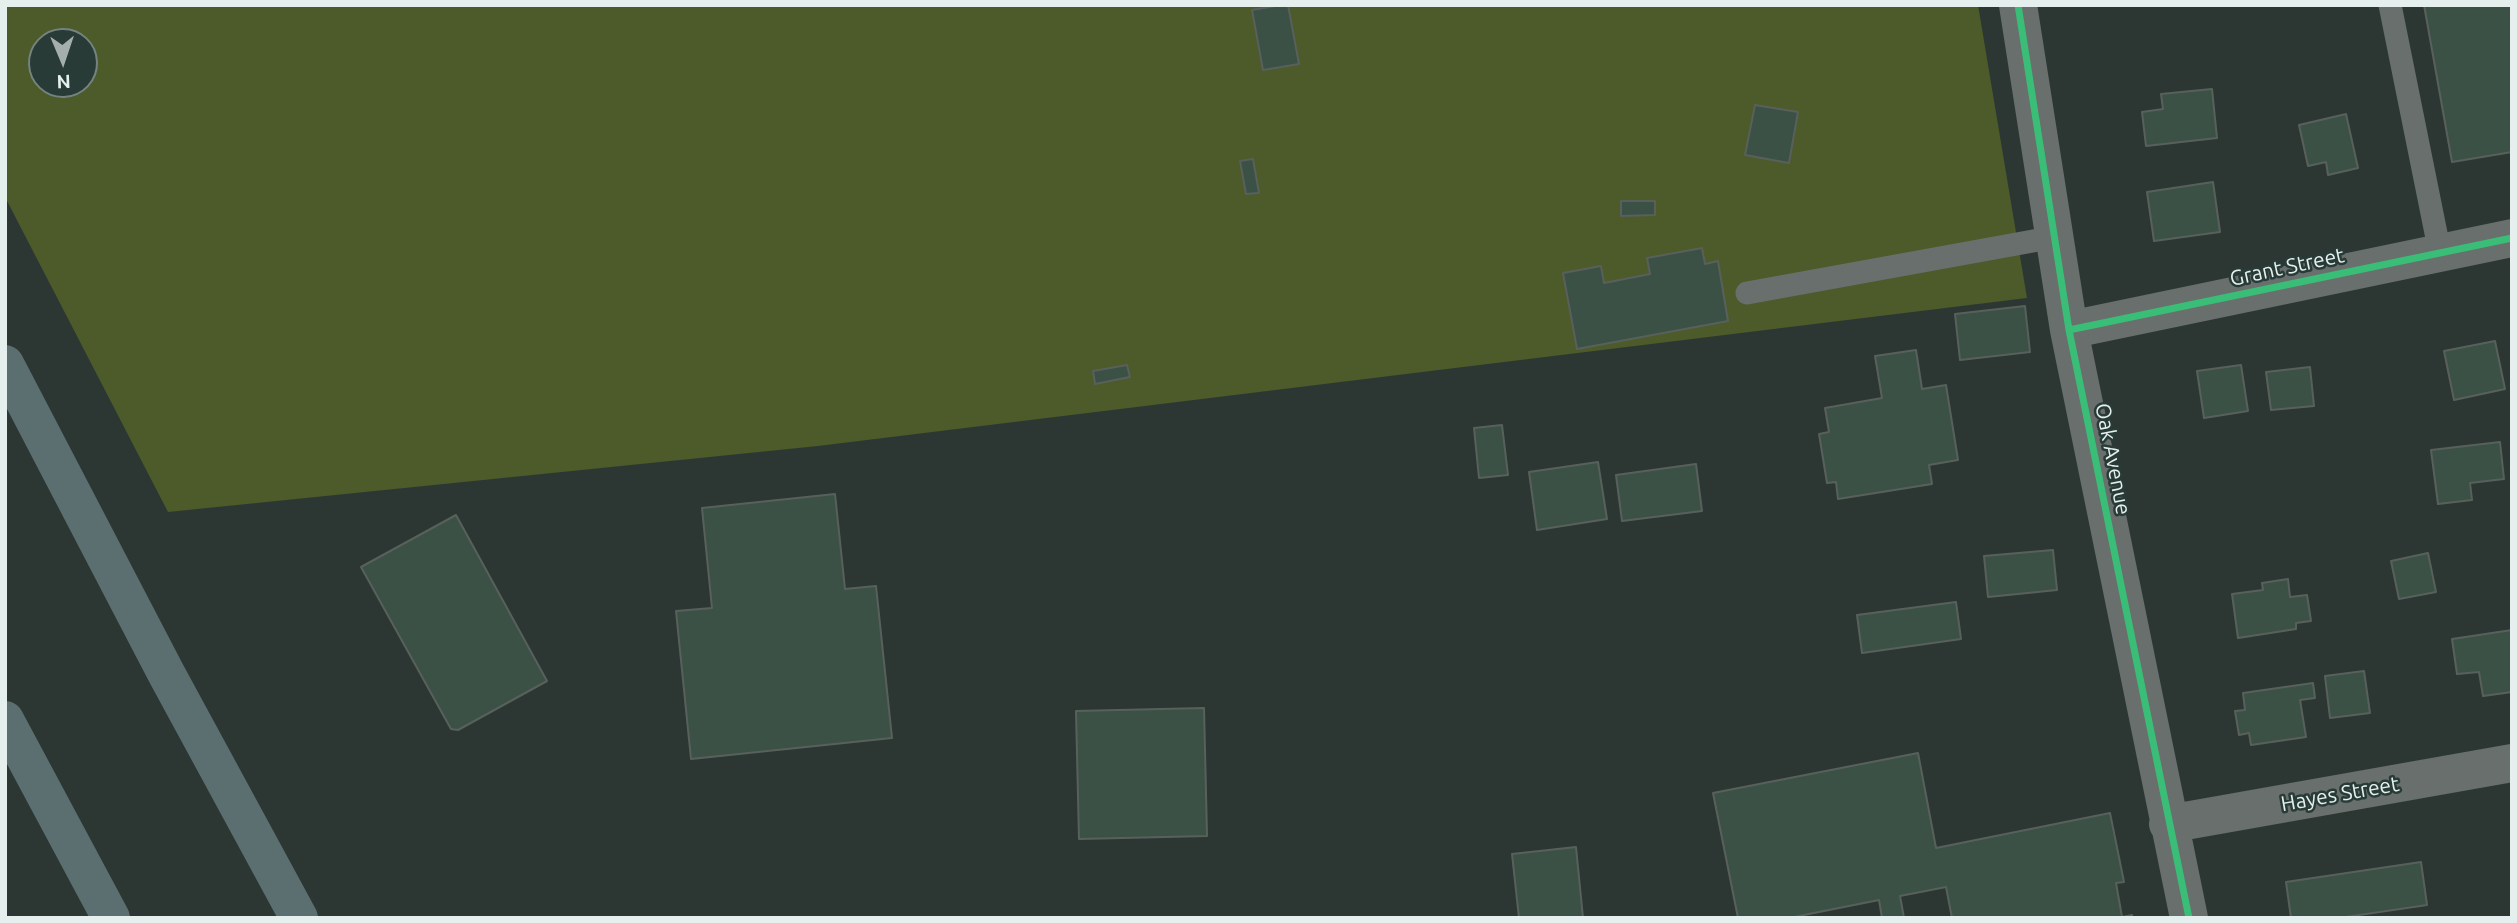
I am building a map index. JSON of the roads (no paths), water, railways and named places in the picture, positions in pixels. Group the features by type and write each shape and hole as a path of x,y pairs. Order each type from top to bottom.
{"highway":[{"path":"5,364 166,673 299,918"},
{"path":"166,673 328,918"},
{"path":"5,720 111,918"}],"street":[{"name":"Oak Avenue","path":"2018,5 2069,330 2189,918"},
{"name":"Grant Street","path":"2069,330 2512,238"},
{"name":"Hayes Street","path":"2168,824 2512,763"}],"lane":[{"path":"2390,5 2440,253"},
{"path":"1746,293 2055,237"}]}
